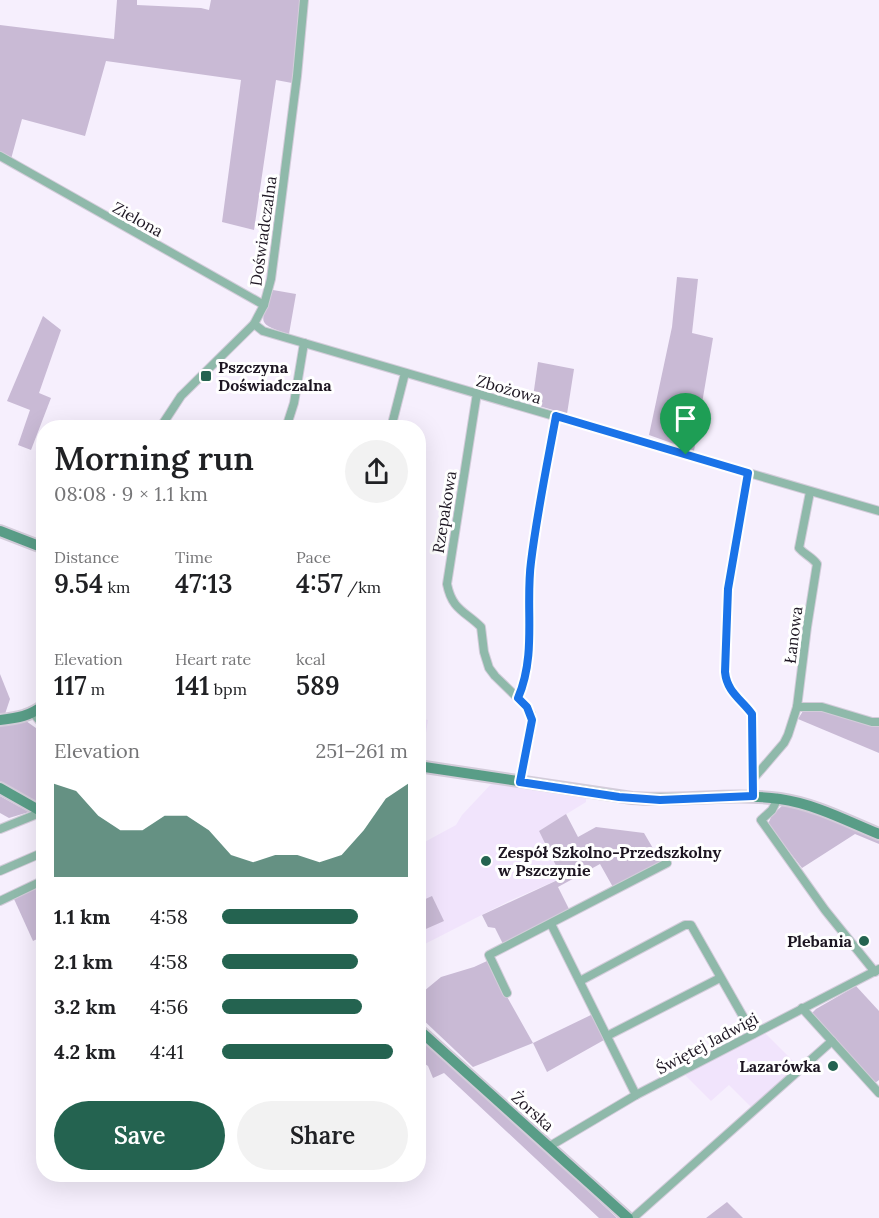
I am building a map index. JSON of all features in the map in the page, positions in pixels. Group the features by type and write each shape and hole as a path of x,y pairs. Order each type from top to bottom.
{"street":[{"name":"Doświadczalna","path":"165,420 181,396 254,324 264,305 271,279 297,76 304,0"},
{"name":"Zielona","path":"0,156 264,305"},
{"name":"Zbożowa","path":"254,324 263,331 879,511"},
{"path":"289,420 294,403 304,343"},
{"path":"393,420 405,373"},
{"name":"Rzepakowa","path":"477,393 447,584 457,608 481,627 484,652 489,668 527,707 532,720 520,782"},
{"path":"518,698 524,683 529,657 531,562 556,416"},
{"path":"748,473 728,589 725,672 730,691 752,714 753,796"},
{"name":"Łanowa","path":"753,779 789,735 797,707 817,564 799,548 810,492"},
{"path":"0,531 36,545"},
{"path":"797,707 822,707 879,722"},
{"path":"0,720 16,718 36,711"},
{"path":"33,713 36,717"},
{"path":"426,767 626,798 660,800 753,796 778,798 815,808 879,834"},
{"path":"0,788 36,808"},
{"path":"778,798 772,810 761,820 825,910 877,970"},
{"path":"0,829 36,815"},
{"path":"0,871 36,855"},
{"path":"507,993 489,955 667,863"},
{"path":"0,901 36,884"},
{"path":"551,924 636,1095"},
{"path":"580,981 685,925 691,925 753,1034"},
{"name":"Świętej Jadwigi","path":"550,1146 636,1095 877,970"},
{"path":"607,1036 720,978"},
{"path":"802,1008 877,1088"},
{"name":"Żorska","path":"426,1034 628,1218"},
{"path":"633,1218 832,1041"}],"shaded area":[{"path":"117,0 137,0 137,5 209,10 211,0 300,0 292,83 276,80 254,230 222,222 241,80 106,61 85,136 22,119 11,159 0,153 0,25 114,39"},
{"path":"677,277 698,279 692,333 713,338 694,451 649,435 672,327"},
{"path":"273,290 296,294 289,334 270,327 263,320"},
{"path":"43,316 61,330 39,393 51,398 43,420 36,420 36,437 31,450 18,445 30,410 7,401"},
{"path":"538,362 574,369 567,414 532,404"},
{"path":"0,674 10,699 5,714 0,714"},
{"path":"821,710 879,725 879,753 798,719 803,711"},
{"path":"26,721 36,728 36,802 0,781 0,722"},
{"name":"Zespół Szkolno-Przedszkolny w Pszczynie","path":"493,782 586,797 586,802 539,831 562,878 509,901 426,943 426,841 456,825 462,815"},
{"path":"0,796 29,812 9,818 0,813"},
{"path":"783,805 806,810 879,840 879,844 855,834 802,868 768,824 772,815"},
{"path":"566,814 578,837 596,827 644,833 661,862 614,889 600,864 558,887 570,911 503,944 495,928 488,927 482,915 562,878 539,831"},
{"path":"36,888 36,940 33,941 14,899"},
{"path":"432,896 444,921 426,929 426,899"},
{"path":"487,961 533,1043 473,1067 426,1023 426,989 441,977"},
{"path":"856,986 879,1011 879,1080 875,1083 811,1014"},
{"path":"593,1014 604,1040 547,1072 533,1043"},
{"path":"764,1032 798,1066 752,1108 729,1085 711,1101 685,1075"},
{"path":"426,1040 617,1218 599,1218 444,1073 433,1078 426,1065"},
{"path":"727,1202 743,1218 706,1218"}],"place":[{"name":"Pszczyna Doświadczalna","path":"206,376"},
{"name":"Zespół Szkolno-Przedszkolny w Pszczynie","path":"486,861"},
{"name":"Plebania","path":"864,941"},
{"name":"Lazarówka","path":"833,1066"}],"route":[{"path":"556,416 686,455 748,473 728,589 725,672 730,691 752,714 753,796 660,800 619,797 520,782 532,720 527,707 518,698 524,683 529,657 531,562 556,416"}]}
